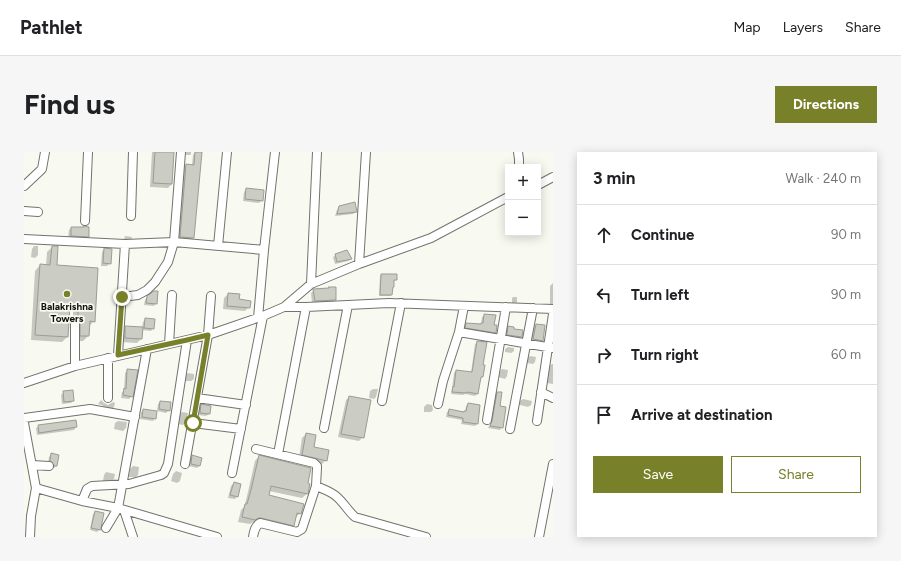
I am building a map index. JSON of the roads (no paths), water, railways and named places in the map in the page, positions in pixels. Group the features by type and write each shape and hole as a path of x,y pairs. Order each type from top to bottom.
{"street":[{"path":"24,186 42,169 45,152"},
{"path":"86,221 88,152"},
{"path":"131,216 133,152"},
{"path":"122,297 138,295 147,290 155,282 168,262 174,242 181,152"},
{"path":"218,246 227,152"},
{"path":"232,473 246,405 260,317 264,250 275,152"},
{"path":"311,284 317,152"},
{"path":"359,264 366,152"},
{"path":"518,152 518,164"},
{"path":"541,183 553,177"},
{"path":"24,383 75,366 208,335 260,317 284,307 311,284 359,264 431,238 505,198"},
{"path":"24,211 38,212"},
{"path":"24,239 125,244 174,242 264,250"},
{"path":"118,355 125,244"},
{"path":"169,344 172,295"},
{"path":"185,464 208,335 211,296"},
{"path":"284,307 401,303 553,309"},
{"path":"382,400 401,303"},
{"path":"324,428 348,305"},
{"path":"438,404 443,381 459,332 464,306"},
{"path":"278,454 306,307"},
{"path":"487,420 506,307"},
{"path":"510,429 533,308"},
{"path":"536,422 550,347 553,314"},
{"path":"75,324 75,366"},
{"path":"459,332 550,347"},
{"path":"82,501 89,487 129,484 164,473 169,457 187,340"},
{"path":"133,537 121,509 122,484 147,349"},
{"path":"108,358 108,398"},
{"path":"541,392 553,398"},
{"path":"197,398 246,405"},
{"path":"24,418 90,409 135,417"},
{"path":"193,423 241,429"},
{"path":"24,424 27,453 32,465 36,488 28,515 30,537"},
{"path":"253,537 255,528 260,523 297,532 301,530 304,525 316,486 317,468 314,464 256,449"},
{"path":"539,537 553,464"},
{"path":"32,465 49,466"},
{"path":"316,486 334,494 355,517 426,537"},
{"path":"36,488 82,501 121,509 217,537"},
{"path":"106,528 121,509"}],"place":[{"name":"Balakrishna Towers","path":"67,294"}]}
